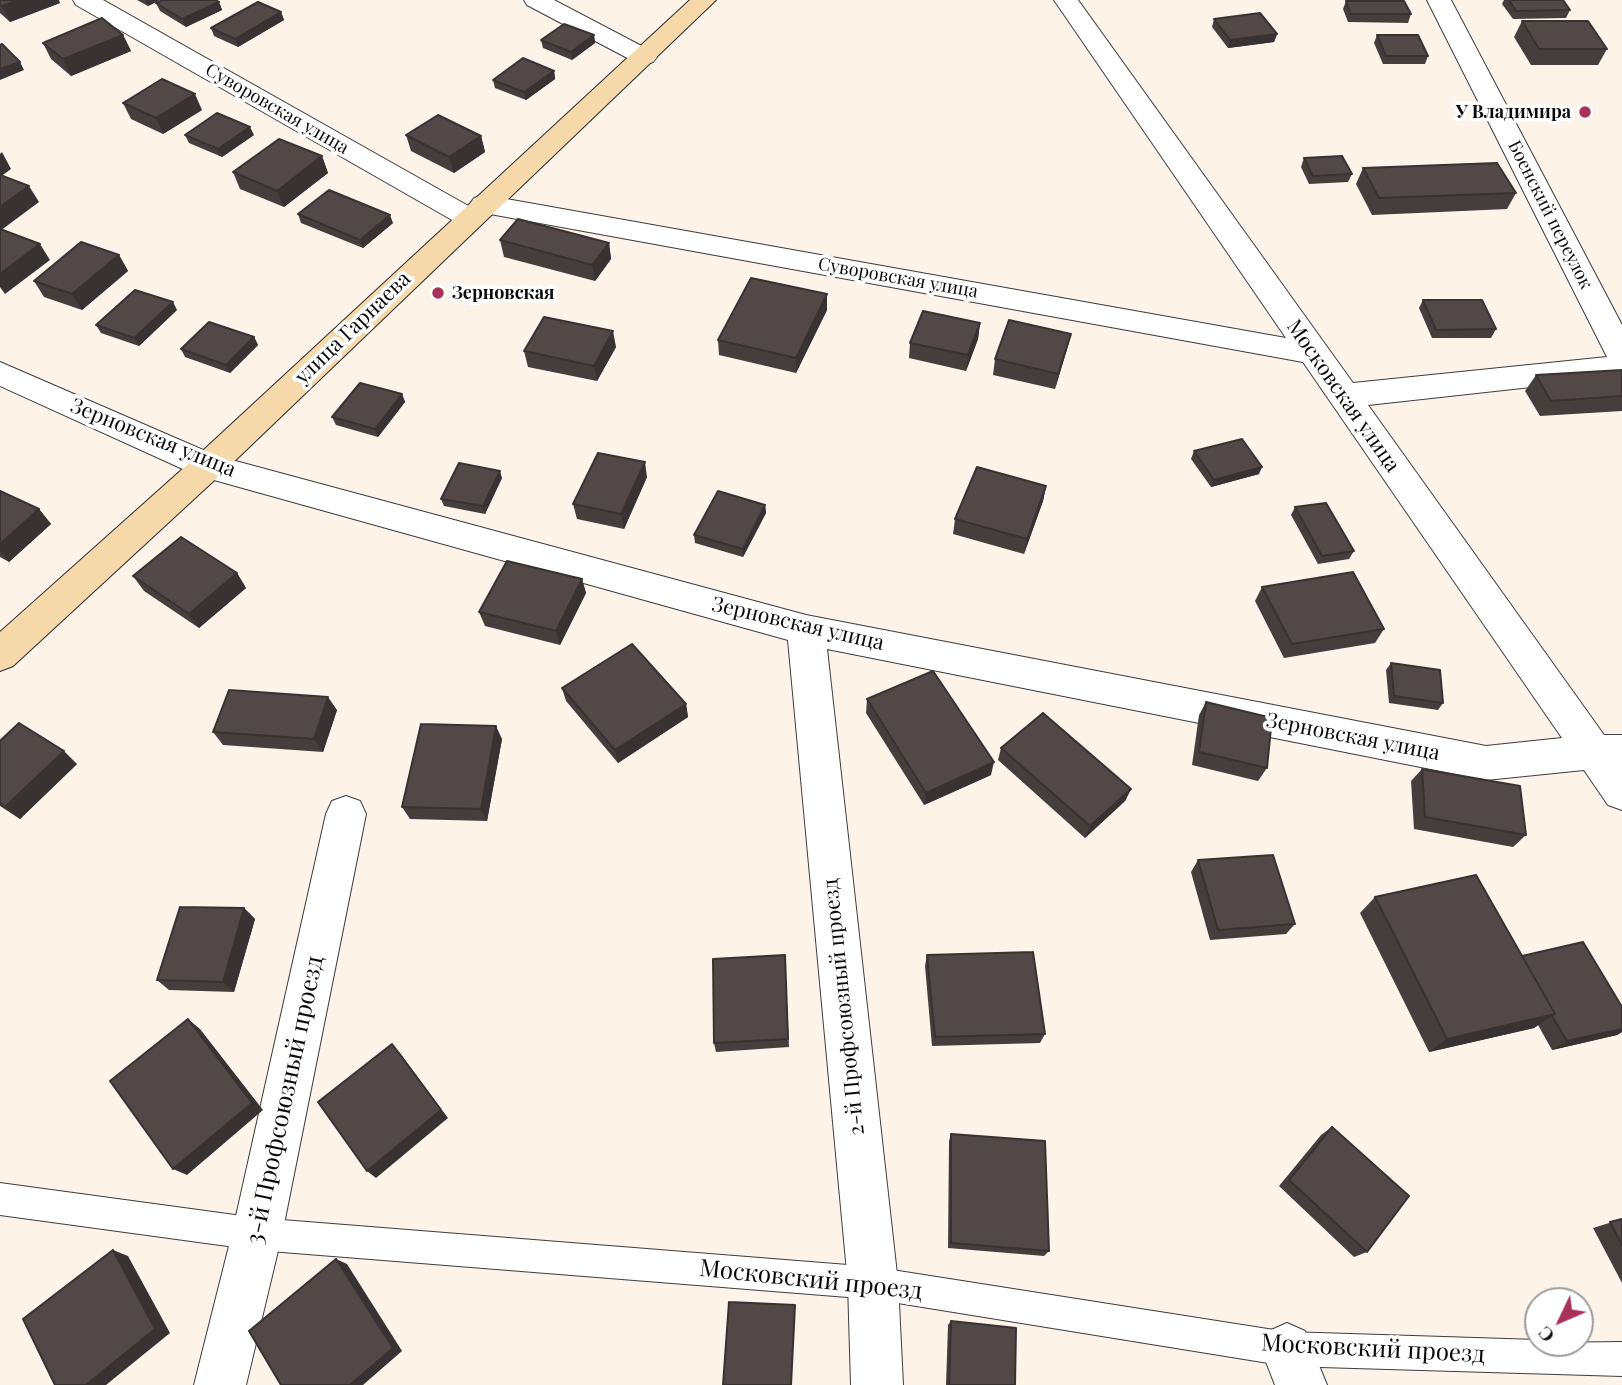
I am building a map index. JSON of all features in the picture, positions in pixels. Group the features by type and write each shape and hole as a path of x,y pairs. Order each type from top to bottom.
{"street":[{"name":"Суворовская улица","path":"85,0 477,211 1312,353"},
{"path":"536,0 644,57"},
{"name":"улица Гарнаева","path":"0,655 208,466 704,0"},
{"name":"Московская улица","path":"1066,0 1342,396 1607,752 1622,792"},
{"name":"Боенский переулок","path":"1440,0 1622,355"},
{"path":"1342,396 1622,366"},
{"name":"Зерновская улица","path":"0,373 208,466 806,630 1486,763 1607,752"},
{"name":"2-й Профсоюзный проезд","path":"806,630 873,1283 877,1385"},
{"name":"3-й Профсоюзный проезд","path":"219,1385 257,1234 346,814"}],"lane":[{"name":"Московский проезд","path":"0,1199 257,1234 873,1283 1294,1367 1622,1359"}],"building":[{"path":"0,0 18,0 2,6"},
{"path":"163,0 219,2 182,19 156,3"},
{"path":"1509,0 1563,0 1570,10 1516,11"},
{"path":"1346,1 1404,1 1411,14 1351,14"},
{"path":"258,2 281,12 235,39 211,28"},
{"path":"1260,13 1277,34 1230,40 1214,19"},
{"path":"102,18 123,35 63,59 43,43"},
{"path":"1522,21 1588,21 1607,49 1539,49"},
{"path":"564,24 594,35 571,52 541,40"},
{"path":"1377,35 1418,35 1428,56 1386,56"},
{"path":"2,44 20,62 0,69"},
{"path":"523,58 554,71 524,92 493,80"},
{"path":"162,79 195,94 156,118 123,103"},
{"path":"217,113 250,127 218,149 185,135"},
{"path":"438,115 481,136 449,157 406,135"},
{"path":"279,139 322,156 277,191 233,172"},
{"path":"1342,156 1352,174 1313,176 1304,158"},
{"path":"1497,163 1516,193 1379,198 1363,168"},
{"path":"0,175 29,186 0,207"},
{"path":"329,190 390,215 360,240 298,214"},
{"path":"518,219 609,243 592,265 500,240"},
{"path":"0,229 40,244 0,274"},
{"path":"81,242 119,255 72,294 34,281"},
{"path":"751,278 827,294 796,358 718,340"},
{"path":"135,290 173,302 134,338 96,325"},
{"path":"1423,300 1482,300 1496,329 1436,330"},
{"path":"923,311 980,323 968,355 910,343"},
{"path":"544,317 613,331 594,366 524,351"},
{"path":"1009,320 1071,334 1058,374 995,359"},
{"path":"209,322 254,337 226,365 181,349"},
{"path":"1622,370 1622,396 1551,401 1536,375"},
{"path":"360,383 402,394 375,429 332,417"},
{"path":"1242,439 1262,467 1214,480 1194,451"},
{"path":"598,453 645,462 621,514 573,504"},
{"path":"459,463 500,471 483,506 441,499"},
{"path":"977,467 1046,486 1027,539 955,519"},
{"path":"0,491 39,509 0,544"},
{"path":"718,491 765,505 743,549 694,535"},
{"path":"1326,503 1354,551 1322,556 1295,507"},
{"path":"181,537 237,573 189,614 133,576"},
{"path":"507,561 582,579 556,631 479,612"},
{"path":"1353,572 1384,629 1292,644 1262,587"},
{"path":"632,644 686,704 615,750 562,688"},
{"path":"1391,663 1440,670 1443,703 1394,696"},
{"path":"933,671 994,762 926,793 867,699"},
{"path":"229,690 328,697 314,739 213,732"},
{"path":"1206,702 1272,718 1267,768 1199,752"},
{"path":"1043,713 1131,789 1090,826 1001,748"},
{"path":"19,723 64,751 5,807 0,803 0,741"},
{"path":"421,724 496,726 481,809 402,807"},
{"path":"1422,769 1520,786 1526,835 1425,817"},
{"path":"1273,855 1295,924 1218,930 1198,860"},
{"path":"1476,875 1555,1014 1447,1039 1375,897"},
{"path":"180,907 244,908 223,982 157,980"},
{"path":"1583,942 1622,1007 1622,1029 1567,1041 1522,956"},
{"path":"1033,952 1045,1034 935,1037 927,955"},
{"path":"785,955 788,1039 714,1043 713,959"},
{"path":"188,1019 252,1103 173,1169 110,1081"},
{"path":"392,1044 441,1110 367,1171 318,1102"},
{"path":"1332,1127 1409,1196 1367,1252 1289,1180"},
{"path":"951,1134 1045,1141 1049,1251 951,1243"},
{"path":"1622,1219 1622,1245 1610,1222"},
{"path":"113,1250 155,1329 86,1385 55,1385 23,1319"},
{"path":"336,1259 393,1348 350,1385 281,1385 249,1331"},
{"path":"729,1302 795,1305 791,1385 723,1385"},
{"path":"951,1321 1016,1328 1015,1385 949,1385"}],"place":[{"name":"У Владимира","path":"1585,112"},
{"name":"Зерновская","path":"438,293"}]}
